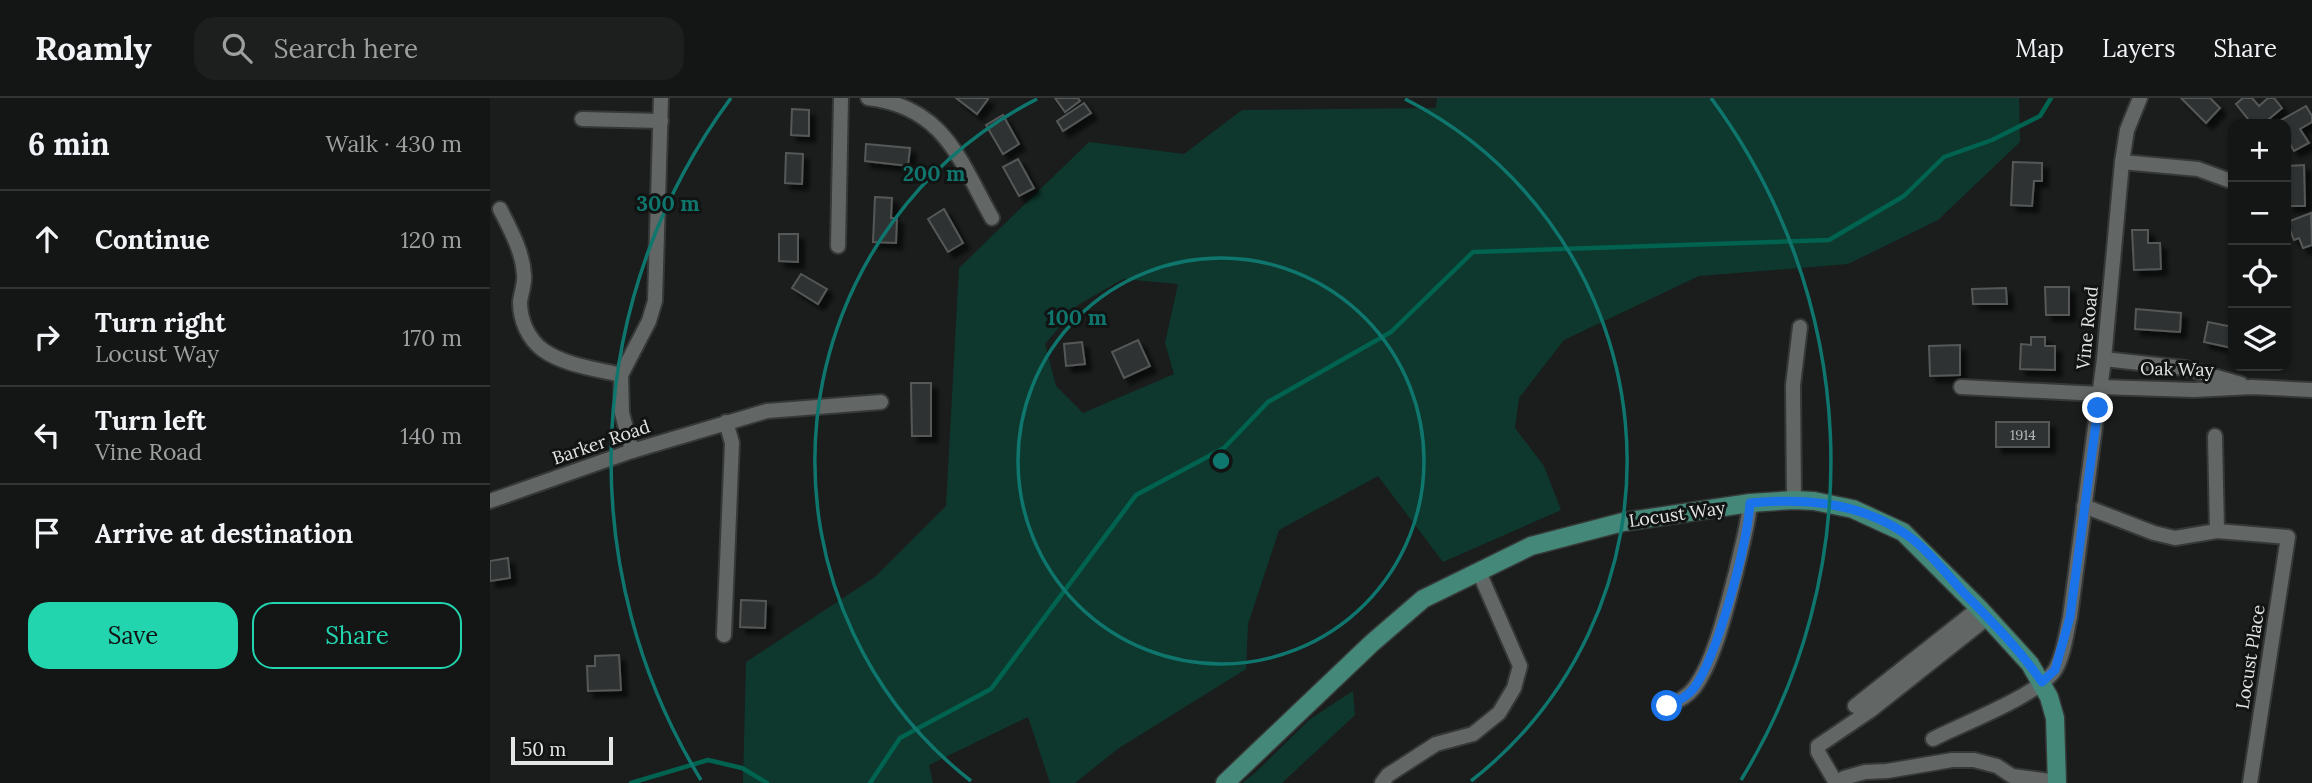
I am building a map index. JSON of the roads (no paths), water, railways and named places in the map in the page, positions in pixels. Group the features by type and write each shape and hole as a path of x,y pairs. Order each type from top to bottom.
{"main road":[{"name":"Locust Way","path":"1225,783 1372,643 1423,599 1531,546 1623,522 1750,503 1794,500 1853,509 1903,533 1983,613 2042,682 2055,718 2057,783"}],"street":[{"path":"632,451 622,413 621,375 649,321 655,301 661,98"},
{"path":"838,246 841,98"},
{"path":"868,98 902,106 928,119 951,145 992,218"},
{"name":"Vine Road","path":"2042,682 2055,670 2065,638 2104,359 2122,162 2127,130 2139,99"},
{"path":"582,119 661,121"},
{"path":"2122,162 2198,169 2228,180"},
{"path":"500,209 520,254 524,275 520,301 522,315 533,340 558,358 621,375"},
{"path":"1794,500 1793,385 1800,327"},
{"name":"Oak Way","path":"2104,359 2185,368 2252,387"},
{"name":"Oak Way","path":"1961,387 2193,390 2252,387 2312,390"},
{"name":"Barker Road","path":"490,501 632,451 767,411 881,402"},
{"path":"724,635 732,443 726,422"},
{"path":"2084,506 2154,533 2175,538 2217,531 2215,436"},
{"path":"1667,706 1681,700 1694,688 1711,652 1725,614 1750,503"},
{"name":"Locust Place","path":"2217,531 2288,537 2250,783"},
{"path":"1382,783 1388,775 1436,744 1473,734 1499,713 1514,688 1520,666 1479,572"},
{"path":"1855,706 1983,613"},
{"path":"1983,613 1871,710 1818,746 1818,752 1837,783 1865,772 1884,777 1952,760 1973,760 1997,766 2012,776 2057,783"},
{"path":"1933,738 2031,691 2042,682"}],"waterway":[{"path":"870,783 900,738 991,689 1136,495 1224,448 1268,402 1391,332 1473,252 1829,240 1904,196 1944,157 1992,140 2040,116 2051,98"},
{"path":"631,783 708,760 742,768 767,783"}]}
